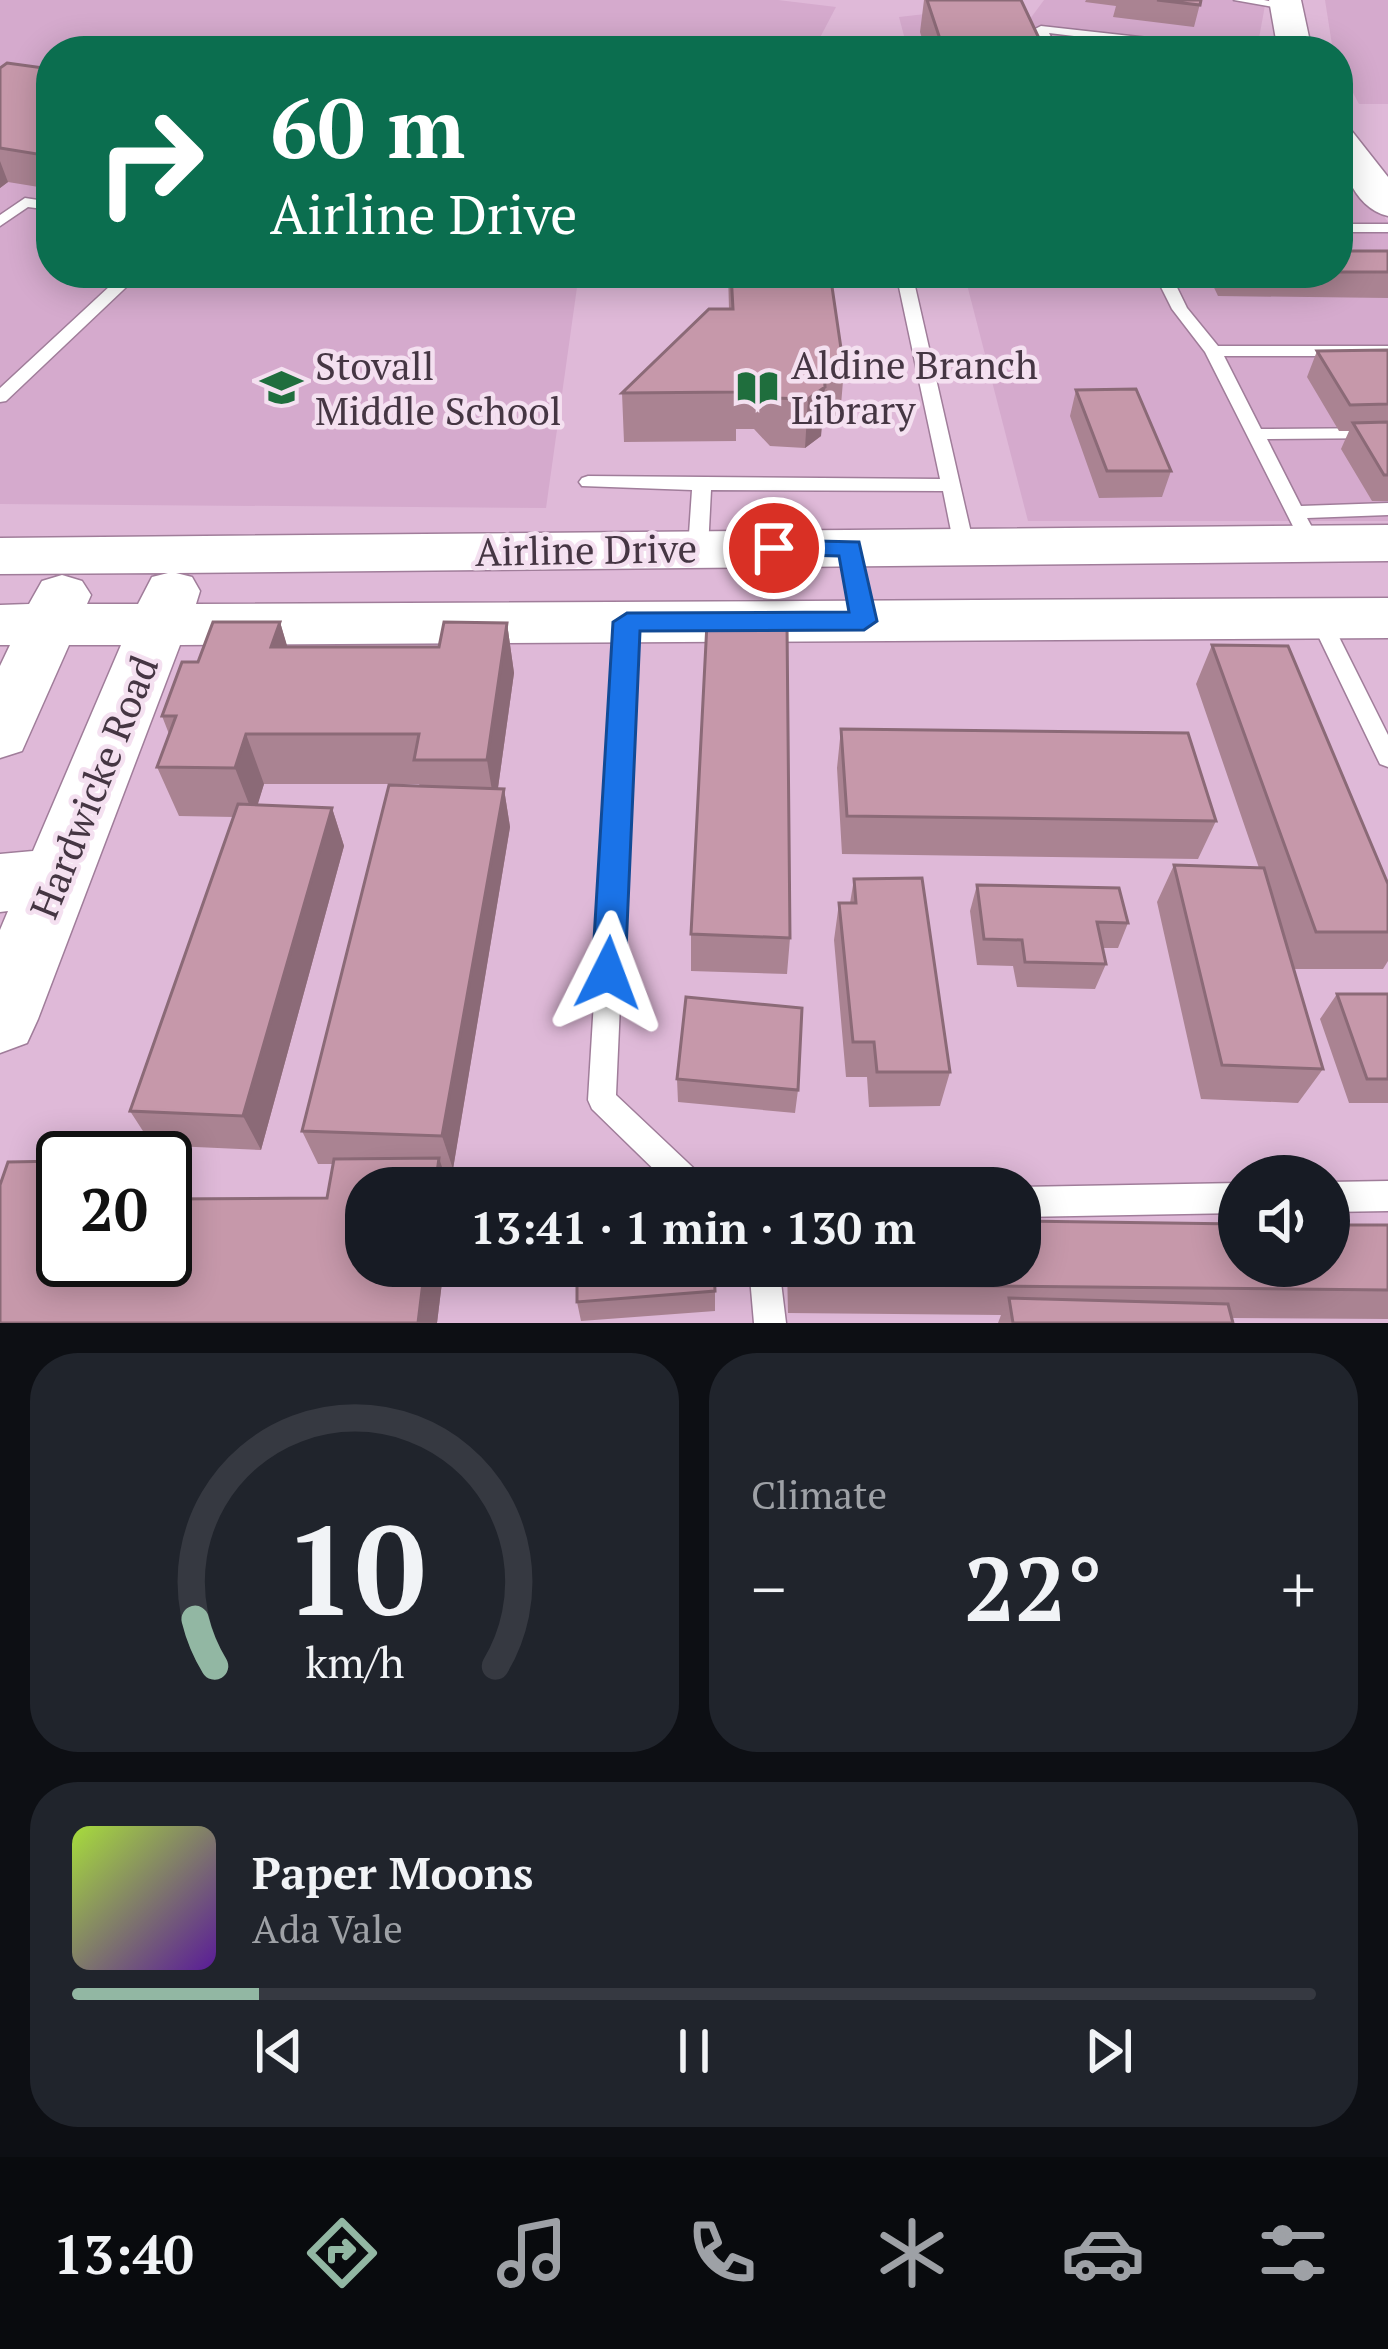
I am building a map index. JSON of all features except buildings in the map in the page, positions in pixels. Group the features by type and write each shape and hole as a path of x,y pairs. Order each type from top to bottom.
{"main road":[{"path":"1285,3 1292,36"},
{"name":"Airline Drive","path":"0,556 964,546 1303,527 1388,543"},
{"path":"850,548 864,621"},
{"name":"Hardwicke Road","path":"0,1019 30,880 159,625 187,554"},
{"path":"0,734 25,625 78,556"},
{"name":"Airline Drive","path":"25,625 1388,618"}],"lane":[{"path":"1239,0 1285,3"},
{"path":"1045,36 1042,29 1102,36"},
{"path":"0,222 25,202 36,204"},
{"path":"1353,228 1388,228"},
{"path":"0,397 117,288"},
{"path":"907,288 964,546"},
{"path":"1170,288 1213,351 1303,527 1388,509"},
{"path":"1213,351 1388,351"},
{"path":"1254,434 1388,434"},
{"path":"588,482 951,484"},
{"path":"698,549 702,484"},
{"path":"1320,619 1388,758"},
{"path":"627,622 602,1100 672,1167"},
{"path":"1350,1197 1388,1196"},
{"path":"1041,1202 1218,1198"},
{"path":"766,1287 770,1323"}],"shaded area":[{"name":"Stovall Middle School","path":"0,0 778,0 836,7 821,36 36,36 36,288 577,288 546,508 0,504"},
{"path":"1044,0 1266,0 1259,36 904,36 899,17 934,13 1027,23"},
{"path":"1325,0 1388,0 1388,104 1359,104 1353,93 1353,36 1331,36"},
{"path":"1353,172 1388,222 1388,521 1028,521 968,288 1353,288"}],"place":[{"name":"Aldine Branch Library","path":"757,387"},
{"name":"Stovall Middle School","path":"281,388"}],"route":[{"path":"608,973 627,622 864,621 850,548 774,548"}]}
